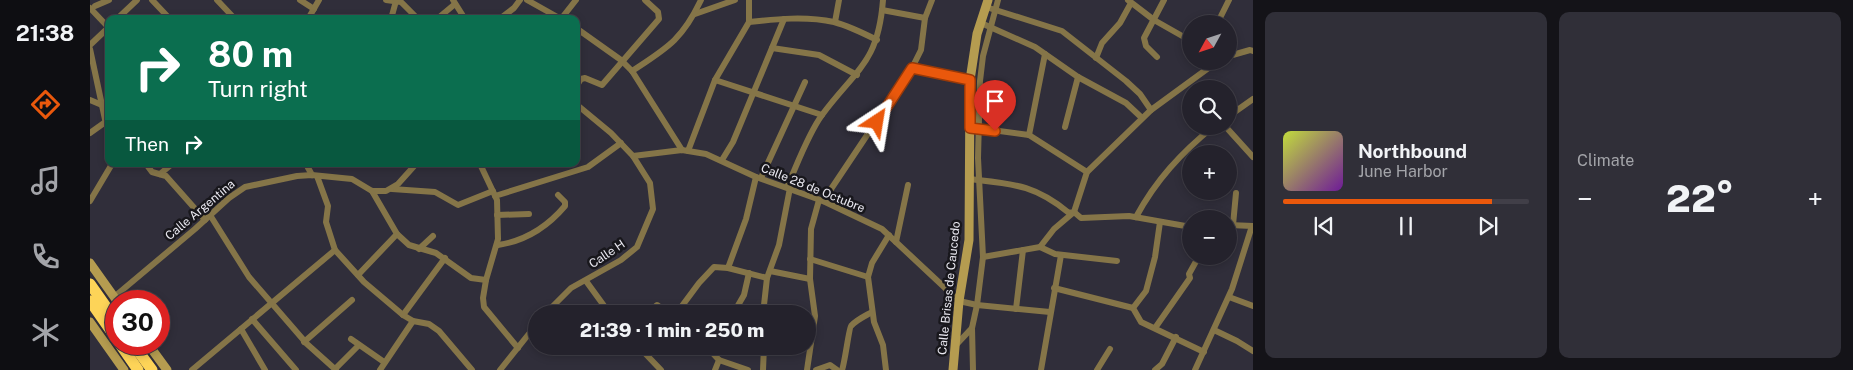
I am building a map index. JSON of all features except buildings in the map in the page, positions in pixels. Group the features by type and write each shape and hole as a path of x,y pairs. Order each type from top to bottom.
{"highway":[{"path":"90,284 105,305"},
{"path":"90,301 105,322"},
{"path":"128,355 138,370"},
{"path":"141,355 152,370"}],"street":[{"path":"105,22 94,6 109,0"},
{"path":"122,15 137,0"},
{"path":"152,0 166,15"},
{"path":"217,0 231,15"},
{"path":"300,0 314,9"},
{"path":"310,15 319,0"},
{"path":"386,0 401,2 414,15"},
{"path":"505,15 520,0"},
{"path":"564,15 576,0"},
{"path":"580,83 585,78 602,85 621,60 635,48 659,19 658,12 645,0"},
{"path":"632,71 674,42 695,14 702,0"},
{"path":"695,14 735,0"},
{"path":"685,150 714,80 749,22 749,0"},
{"path":"835,22 839,0"},
{"path":"764,305 768,274 780,245 788,188 822,115 871,56 877,40 883,0"},
{"path":"814,305 810,279 811,229 821,201 912,68 921,50 925,18 932,0"},
{"path":"990,5 998,0"},
{"path":"1157,57 1144,42 1164,0"},
{"path":"1222,15 1229,0"},
{"path":"392,15 396,1"},
{"path":"532,1 555,15"},
{"path":"1096,58 1102,43 1120,23 1130,1 1154,20 1182,36"},
{"path":"441,15 454,2 462,15"},
{"path":"990,5 1062,31 1126,81 1140,94 1151,110"},
{"name":"Calle Brisas de Caucedo","path":"953,370 969,240 969,179 974,128 970,81 990,5"},
{"path":"882,10 925,18"},
{"path":"749,22 784,19 835,22 877,40"},
{"path":"722,160 733,142 784,19"},
{"path":"974,370 972,328 977,306 982,257 980,180 974,128 985,25 1045,54 1078,77 1126,103 1142,118"},
{"path":"580,31 621,60 632,71 685,150"},
{"path":"105,32 90,47 105,102"},
{"path":"772,48 819,55 857,75"},
{"path":"1238,53 1253,51"},
{"path":"1029,134 1034,121 1036,92 1045,54"},
{"path":"912,68 980,84"},
{"path":"1196,80 1207,70"},
{"path":"1065,127 1078,77"},
{"path":"714,80 822,115"},
{"path":"728,268 758,177 805,82"},
{"path":"1040,247 1054,229 1074,212 1087,172 1151,110 1182,91"},
{"path":"1237,110 1253,98"},
{"path":"90,100 105,106"},
{"name":"Calle H","path":"554,305 571,288 621,260 637,247 654,209 650,183 633,156 589,112 580,106"},
{"path":"90,133 101,124 105,125"},
{"path":"974,128 1029,134 1087,172"},
{"path":"1136,218 1149,194 1167,169 1204,135"},
{"path":"1233,135 1253,156"},
{"path":"486,280 471,278 436,253 409,245 397,234 372,191 392,189 435,192 458,206 588,167 621,144"},
{"name":"Calle 28 de Octubre","path":"633,156 685,150 722,160 758,177 821,201 882,230 960,301"},
{"path":"90,201 110,167"},
{"path":"148,167 152,172 166,176 208,218 248,277 304,342 335,369 359,344"},
{"path":"160,174 168,167"},
{"path":"308,167 328,206 326,222 336,250 358,275 403,315 413,321 429,324 439,331 472,370"},
{"path":"392,189 413,167"},
{"path":"481,167 494,194 498,245 486,280 483,298 484,307 518,348"},
{"name":"Calle Argentina","path":"125,290 229,198 245,187 297,176 314,176 352,179 372,191"},
{"path":"969,179 1019,185 1038,191 1069,213 1074,212 1081,218 1136,218 1182,226"},
{"path":"896,242 908,185"},
{"path":"498,245 520,239 542,228 566,206 565,202 558,195"},
{"path":"497,216 521,214 528,211"},
{"path":"1133,308 1146,291 1155,257 1160,222"},
{"path":"1195,370 1229,297 1252,226 1237,225"},
{"path":"358,275 397,234"},
{"path":"419,249 433,236"},
{"path":"885,370 883,346 872,312 868,277 872,263 889,236"},
{"path":"969,240 981,240"},
{"path":"982,257 1040,247 1061,255 1116,261"},
{"path":"192,370 270,303 336,250"},
{"path":"1016,309 1023,250"},
{"path":"1041,370 1061,255"},
{"path":"403,315 445,258"},
{"path":"810,259 868,277"},
{"path":"90,263 109,290"},
{"path":"1155,328 1190,278 1189,274 1194,265"},
{"path":"683,305 714,267 749,273 810,279"},
{"path":"738,305 744,295 749,273"},
{"path":"586,281 603,305"},
{"path":"1054,288 1133,308 1141,322 1176,337 1204,352"},
{"path":"1229,297 1253,306"},
{"path":"304,342 352,300"},
{"path":"960,301 977,306 1050,312"},
{"path":"842,370 848,346 848,330 852,324 872,312"},
{"path":"252,319 296,370"},
{"path":"380,370 413,321"},
{"path":"90,322 124,370"},
{"path":"956,345 972,328"},
{"path":"241,329 265,370"},
{"path":"1214,330 1238,341 1253,351"},
{"path":"500,370 528,335"},
{"path":"1155,370 1162,364 1176,337"},
{"path":"351,338 384,362"},
{"path":"1096,370 1110,349"},
{"path":"156,355 167,370"},
{"path":"646,355 661,370"},
{"path":"715,355 720,360 748,370"},
{"path":"764,355 764,370"},
{"path":"807,370 809,355"},
{"path":"715,370 720,360"},
{"path":"649,370 655,365"},
{"path":"816,370 830,365 837,370"}],"route":[{"path":"877,122 912,68 970,80 970,128 995,131"}]}
